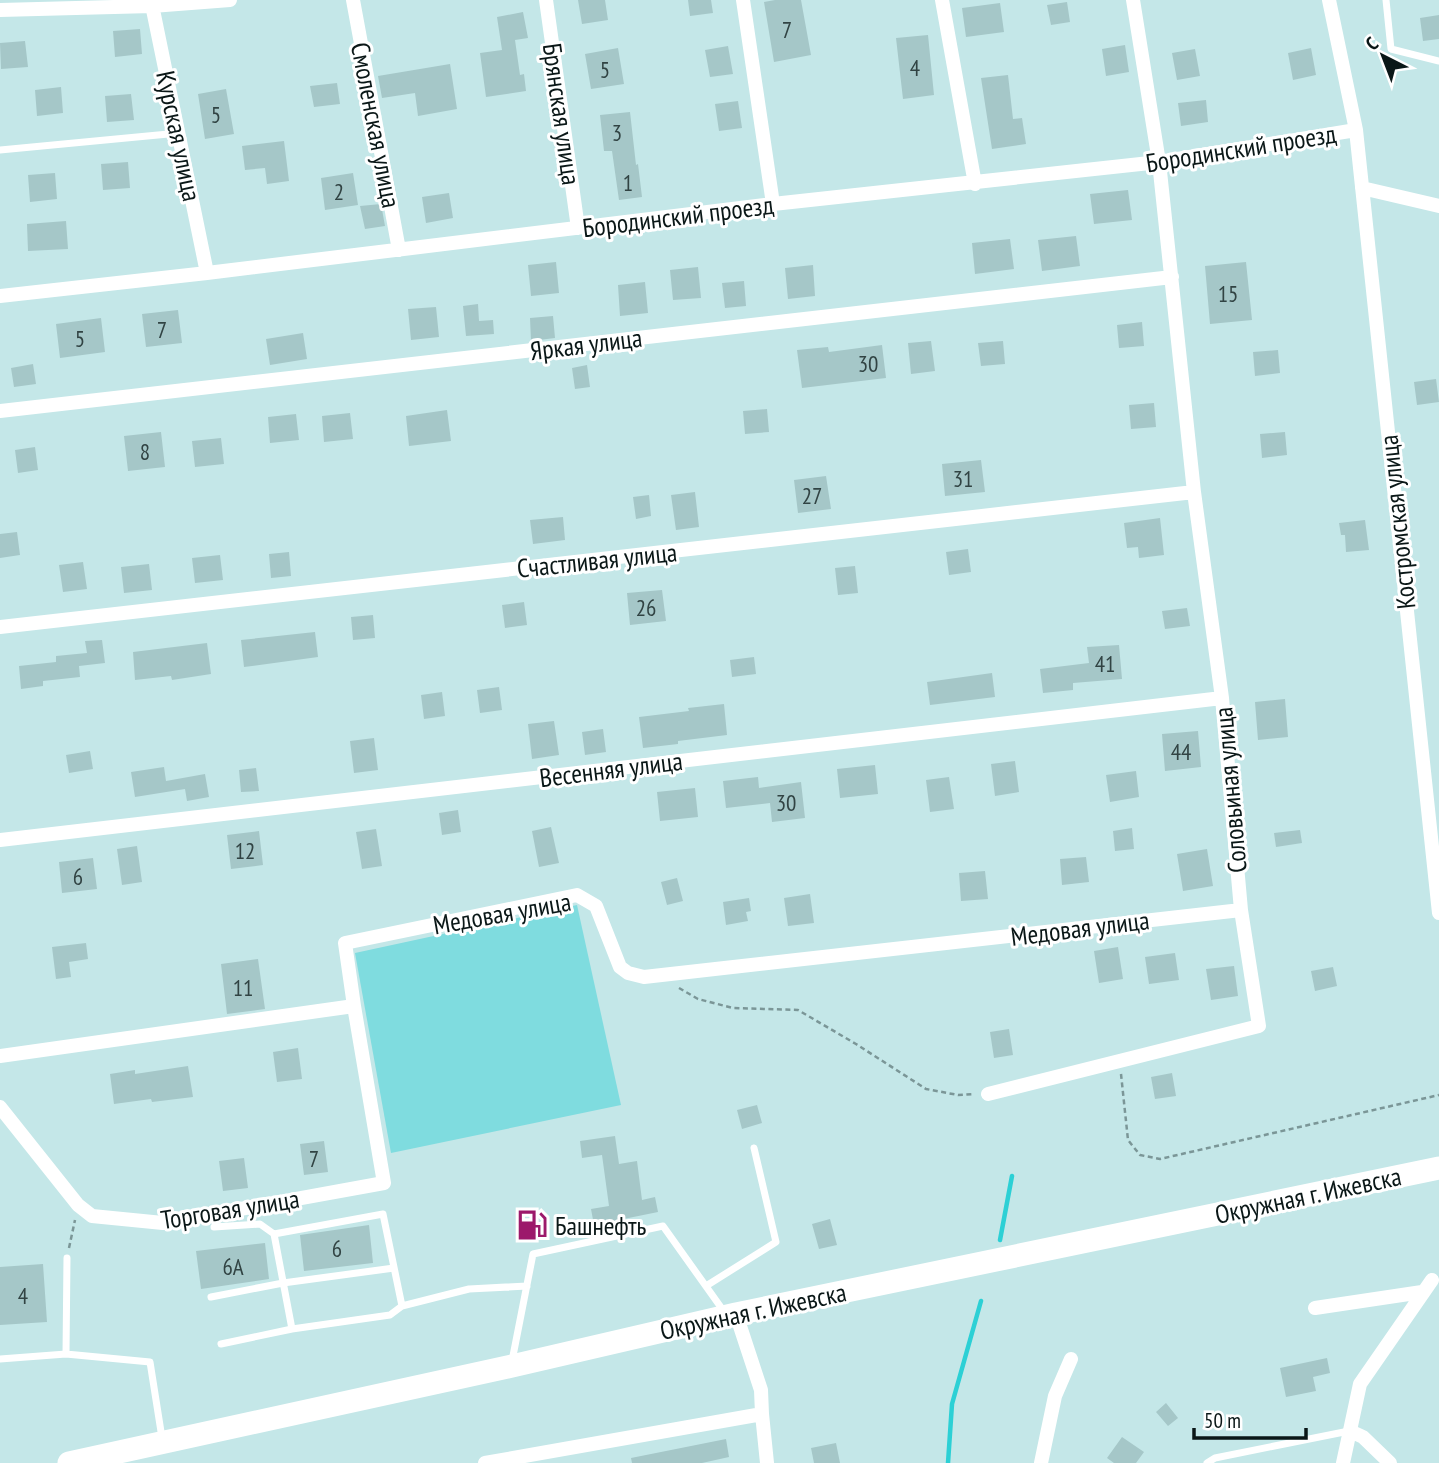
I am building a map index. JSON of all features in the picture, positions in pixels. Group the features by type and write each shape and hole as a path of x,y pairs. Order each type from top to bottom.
{"main road":[{"name":"Окружная г. Ижевска","path":"69,1463 732,1315 1439,1168"}],"street":[{"path":"0,10 230,0"},
{"name":"Смоленская улица","path":"353,0 399,250"},
{"name":"Брянская улица","path":"546,0 578,228"},
{"path":"743,0 773,204"},
{"path":"942,0 975,184"},
{"name":"Соловьиная улица","path":"988,1094 1259,1026 1241,910 1222,698 1195,492 1159,162 1133,0"},
{"name":"Костромская улица","path":"1329,0 1356,130 1439,913"},
{"name":"Курская улица","path":"152,3 207,273"},
{"name":"Бородинский проезд","path":"0,296 773,204 1159,162 1356,130"},
{"path":"1362,188 1439,206"},
{"name":"Яркая улица","path":"0,411 1172,277"},
{"name":"Счастливая улица","path":"0,627 1195,492"},
{"name":"Весенняя улица","path":"0,840 1222,698"},
{"name":"Медовая улица","path":"354,1006 345,943 577,895 596,905 620,967 628,973 660,976 1241,910"},
{"path":"0,1056 354,1006"},
{"name":"Торговая улица","path":"0,1107 78,1205 92,1216 163,1223 384,1183 354,1006"},
{"path":"1343,1463 1360,1384 1432,1280"},
{"path":"1315,1308 1422,1292"},
{"path":"732,1315 761,1390 767,1463"},
{"path":"1041,1463 1055,1396 1071,1359"},
{"path":"485,1463 762,1414"},
{"path":"1350,1431 1363,1437 1390,1463"}],"lane":[{"path":"1385,0 1391,49 1439,61"},
{"path":"0,150 179,133"},
{"path":"706,1286 776,1242 754,1148"},
{"path":"274,1234 383,1214 402,1306"},
{"path":"214,1227 260,1224 274,1234 292,1329"},
{"path":"512,1366 533,1254 663,1226 706,1286 732,1315"},
{"path":"66,1354 67,1258"},
{"path":"211,1297 283,1283 394,1268"},
{"path":"220,1344 292,1329 390,1315 402,1306 469,1289 527,1286"},
{"path":"0,1359 66,1354 150,1362 162,1443"},
{"path":"1207,1463 1215,1458 1350,1431"}],"path":[{"path":"660,976 698,999 733,1008 798,1010 926,1089 958,1095 988,1094"},
{"path":"1120,1061 1128,1140 1140,1155 1160,1159 1439,1095"},
{"path":"67,1258 78,1205"}],"shaded area":[{"path":"577,905 621,1105 391,1153 355,953"}],"building":[{"path":"578,0 605,0 608,20 582,24"},
{"path":"688,0 711,0 713,13 690,16"},
{"path":"801,0 811,55 774,62 764,2"},
{"path":"1067,2 1070,22 1051,25 1047,5"},
{"path":"1000,3 1004,32 966,37 962,8"},
{"path":"523,12 528,38 515,40 520,75 524,74 526,91 486,97 480,53 502,50 497,17"},
{"path":"1439,15 1439,39 1423,41 1420,18"},
{"path":"140,29 142,54 115,57 113,31"},
{"path":"928,35 934,95 903,99 896,38"},
{"path":"25,41 28,67 1,69 0,43"},
{"path":"1125,45 1129,72 1106,76 1102,49"},
{"path":"728,46 733,74 710,77 705,50"},
{"path":"618,48 624,84 591,89 585,54"},
{"path":"1311,48 1316,75 1293,80 1288,53"},
{"path":"1195,49 1200,76 1177,80 1172,53"},
{"path":"450,64 457,109 418,116 415,93 382,98 378,76"},
{"path":"1008,75 1013,119 1022,118 1026,144 992,149 981,78"},
{"path":"337,83 340,104 314,107 310,86"},
{"path":"61,87 63,113 37,116 35,90"},
{"path":"226,89 234,134 205,139 198,94"},
{"path":"131,94 134,120 107,122 105,96"},
{"path":"1206,100 1208,122 1181,126 1178,103"},
{"path":"738,101 742,128 719,131 715,104"},
{"path":"630,112 642,197 619,200 612,151 604,151 600,115"},
{"path":"284,141 289,181 267,184 265,168 245,170 242,146"},
{"path":"128,162 130,188 103,190 101,164"},
{"path":"55,173 57,199 30,202 28,175"},
{"path":"353,173 358,205 325,210 321,178"},
{"path":"1128,190 1132,220 1094,224 1090,194"},
{"path":"449,193 453,218 426,223 422,197"},
{"path":"381,204 385,226 365,229 360,206"},
{"path":"66,221 68,249 28,251 27,224"},
{"path":"1076,236 1080,266 1042,271 1038,240"},
{"path":"1010,239 1014,269 975,274 972,243"},
{"path":"556,262 559,293 531,296 528,265"},
{"path":"1246,262 1252,320 1210,324 1205,266"},
{"path":"813,265 815,296 788,299 785,268"},
{"path":"698,267 701,298 673,300 670,270"},
{"path":"744,281 746,306 725,308 722,283"},
{"path":"645,282 648,313 620,316 618,285"},
{"path":"478,304 479,321 493,320 494,334 466,336 463,306"},
{"path":"436,307 439,337 411,340 408,309"},
{"path":"178,310 182,343 146,347 142,314"},
{"path":"553,316 555,338 531,341 530,318"},
{"path":"101,318 105,352 60,358 56,324"},
{"path":"1142,322 1144,346 1119,348 1117,325"},
{"path":"303,333 307,359 270,365 266,339"},
{"path":"931,341 935,371 911,374 908,343"},
{"path":"1003,341 1005,364 981,366 978,343"},
{"path":"882,345 886,378 802,388 797,350 828,347 829,352"},
{"path":"1278,350 1280,373 1255,376 1253,352"},
{"path":"33,364 36,384 14,387 11,368"},
{"path":"587,365 590,387 575,389 572,368"},
{"path":"1436,379 1439,402 1417,405 1414,382"},
{"path":"1154,403 1156,427 1131,429 1129,405"},
{"path":"767,409 769,432 745,434 743,411"},
{"path":"447,410 451,441 409,446 406,416"},
{"path":"350,413 353,439 324,442 322,416"},
{"path":"296,414 299,440 270,443 268,417"},
{"path":"161,432 165,467 128,471 124,436"},
{"path":"1285,432 1287,455 1262,458 1260,434"},
{"path":"221,438 224,464 195,467 192,441"},
{"path":"35,447 38,470 18,473 15,450"},
{"path":"981,460 985,492 945,496 942,464"},
{"path":"826,476 831,509 798,513 794,480"},
{"path":"695,492 699,527 676,530 671,495"},
{"path":"649,495 651,516 636,519 633,497"},
{"path":"563,517 565,540 533,544 530,520"},
{"path":"1160,518 1164,555 1139,558 1138,547 1127,548 1124,523"},
{"path":"1365,520 1369,550 1346,552 1345,535 1341,535 1339,523"},
{"path":"17,532 20,555 0,558 0,534"},
{"path":"968,549 971,572 949,575 946,552"},
{"path":"289,552 291,576 271,578 269,554"},
{"path":"220,555 223,580 195,583 192,558"},
{"path":"83,562 87,589 63,592 59,565"},
{"path":"149,564 152,590 124,593 121,567"},
{"path":"855,566 858,593 838,595 835,568"},
{"path":"662,590 666,621 630,625 627,593"},
{"path":"524,602 527,625 505,628 502,605"},
{"path":"1187,608 1190,626 1165,629 1162,611"},
{"path":"373,615 375,638 353,640 351,617"},
{"path":"315,632 318,657 244,667 241,640"},
{"path":"102,640 105,663 79,666 80,677 43,681 43,686 21,689 19,666 56,662 56,656 87,653 85,641"},
{"path":"207,643 211,674 172,680 171,676 135,680 133,652"},
{"path":"1119,645 1122,679 1073,683 1073,690 1043,693 1040,669 1089,663 1087,647"},
{"path":"754,657 756,674 732,677 730,660"},
{"path":"992,673 995,697 930,705 927,682"},
{"path":"499,687 502,710 480,713 477,690"},
{"path":"442,692 445,716 424,719 421,695"},
{"path":"1285,699 1288,737 1258,740 1255,702"},
{"path":"724,704 727,735 643,748 639,717"},
{"path":"554,721 559,755 532,759 528,724"},
{"path":"603,729 606,752 585,755 582,732"},
{"path":"1198,731 1201,767 1165,771 1162,734"},
{"path":"374,738 378,770 354,773 350,741"},
{"path":"90,751 93,769 69,773 66,755"},
{"path":"1015,761 1019,792 995,796 991,764"},
{"path":"875,765 878,794 840,798 837,769"},
{"path":"164,767 166,781 205,774 209,797 187,801 185,789 135,797 131,772"},
{"path":"256,768 259,791 241,792 239,770"},
{"path":"1136,771 1139,797 1110,802 1106,775"},
{"path":"758,777 759,788 801,782 805,818 772,822 770,803 726,808 723,781"},
{"path":"949,777 954,809 930,812 926,780"},
{"path":"695,788 698,817 660,821 657,792"},
{"path":"458,810 461,832 442,835 439,813"},
{"path":"551,827 559,863 539,867 532,831"},
{"path":"1132,828 1134,849 1115,851 1113,831"},
{"path":"376,829 382,866 362,869 356,832"},
{"path":"1300,830 1302,843 1276,847 1274,833"},
{"path":"259,831 263,865 231,869 227,835"},
{"path":"137,846 142,882 122,885 117,849"},
{"path":"1207,849 1213,886 1183,891 1177,854"},
{"path":"1086,857 1089,882 1062,885 1060,859"},
{"path":"93,858 97,889 62,893 59,862"},
{"path":"985,871 988,899 961,901 959,873"},
{"path":"677,878 683,901 667,905 661,882"},
{"path":"810,894 814,923 788,926 784,898"},
{"path":"749,898 751,911 746,912 748,921 726,925 723,902"},
{"path":"86,943 88,959 69,962 71,977 56,979 52,947"},
{"path":"1118,947 1123,979 1099,983 1094,951"},
{"path":"1175,953 1179,980 1149,984 1145,957"},
{"path":"258,959 265,1009 227,1014 221,964"},
{"path":"1234,966 1238,996 1211,1000 1206,969"},
{"path":"1333,967 1337,986 1315,991 1311,971"},
{"path":"1009,1029 1013,1055 994,1058 990,1032"},
{"path":"298,1048 302,1079 277,1082 273,1052"},
{"path":"188,1066 193,1097 114,1104 110,1074 135,1070 135,1074"},
{"path":"1172,1073 1176,1096 1155,1099 1151,1077"},
{"path":"757,1105 762,1123 742,1129 737,1110"},
{"path":"615,1136 619,1164 637,1161 642,1200 655,1197 658,1212 594,1225 591,1209 609,1206 602,1155 582,1158 580,1141"},
{"path":"324,1141 328,1172 304,1175 300,1144"},
{"path":"244,1158 248,1188 223,1191 219,1161"},
{"path":"830,1219 837,1245 819,1249 812,1224"},
{"path":"369,1225 373,1263 304,1271 300,1235"},
{"path":"265,1243 269,1279 201,1289 196,1251"},
{"path":"43,1264 47,1322 0,1325 0,1267"},
{"path":"1327,1358 1330,1373 1313,1377 1316,1391 1286,1397 1280,1368"},
{"path":"1166,1403 1178,1418 1168,1426 1156,1412"},
{"path":"1122,1437 1144,1452 1136,1463 1114,1463 1107,1458"},
{"path":"726,1439 729,1457 702,1463 632,1463 631,1458"},
{"path":"836,1443 840,1463 814,1463 811,1448"}],"waterway":[{"path":"1000,1240 1012,1176"},
{"path":"948,1463 952,1404 981,1301"}],"place":[{"name":"Башнефть","path":"532,1225"}]}
